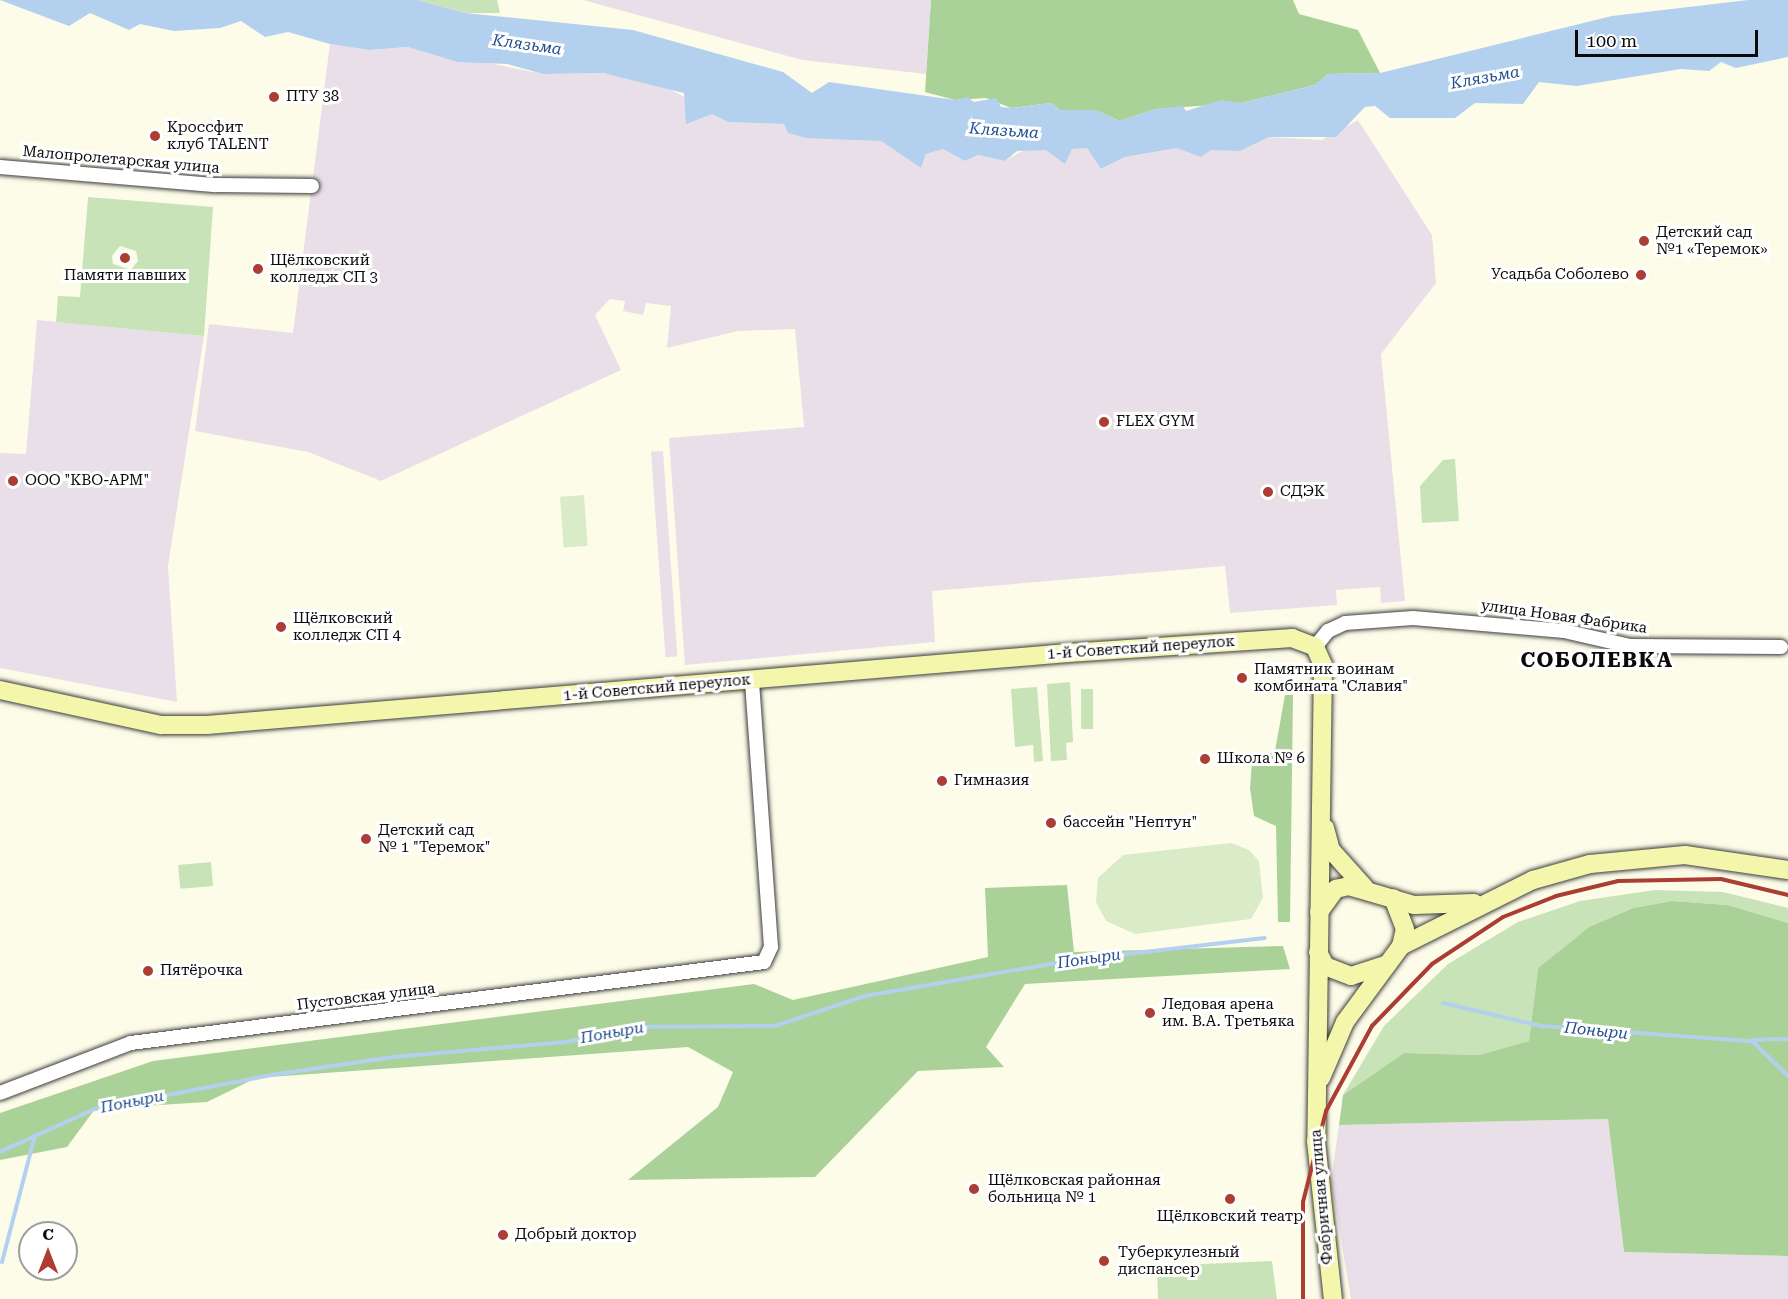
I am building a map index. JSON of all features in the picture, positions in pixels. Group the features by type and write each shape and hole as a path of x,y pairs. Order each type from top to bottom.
{"street":[{"name":"Малопролетарская улица","path":"0,167 216,185 312,186"},
{"name":"улица Новая Фабрика","path":"1316,647 1328,631 1345,623 1413,618 1564,631 1630,646 1780,647"},
{"name":"1-й Советский переулок","path":"0,690 161,725 207,725 1292,638 1316,647"},
{"name":"Фабричная улица","path":"1316,647 1323,665 1316,1094 1321,1210 1333,1299"},
{"name":"Пустовская улица","path":"0,1093 131,1042 745,968 764,962 771,947 752,680"},
{"name":"Фабричная улица","path":"1320,812 1331,850 1365,888"},
{"path":"1401,946 1533,880 1636,856 1728,858 1788,870"},
{"name":"Фабричная улица","path":"1318,914 1336,890 1365,888 1394,898 1443,907 1488,901"},
{"path":"1394,898 1405,928 1401,946"},
{"path":"1318,945 1325,966 1352,976 1387,964"},
{"name":"Фабричная улица","path":"1316,1094 1345,1022 1401,946"}],"shaded area":[{"path":"583,0 931,0 926,74 802,60"},
{"path":"330,44 369,50 409,47 543,74 602,73 663,85 728,122 784,124 881,141 921,168 926,154 943,149 965,161 978,155 1005,161 1026,149 1087,148 1102,169 1125,157 1177,148 1240,151 1269,137 1322,140 1358,120 1432,235 1436,283 1381,354 1405,601 1381,603 1380,587 1336,590 1337,605 1230,613 1225,566 932,591 935,642 685,665 669,438 804,427 795,329 738,331 667,348 671,306 646,303 643,315 623,311 625,301 610,299 595,315 621,370 381,481 308,452 195,431 209,324 293,333"},
{"path":"37,320 204,336 168,566 177,702 0,668 0,453 26,454"},
{"path":"663,451 677,656 665,657 651,452"},
{"path":"1608,1119 1624,1252 1788,1256 1788,1299 1351,1299 1331,1180 1339,1125"}],"green space":[{"path":"418,0 497,0 500,13 465,13"},
{"path":"931,0 1293,0 1299,14 1358,30 1380,73 1328,74 1315,85 1241,103 1156,109 1120,121 1095,110 1060,110 1051,103 1011,108 986,98 955,100 925,92"},
{"path":"88,197 213,207 204,336 56,322 58,296 80,297","holes":["120,246 136,251 138,261 131,270 113,264 112,256"]},
{"path":"1455,459 1459,521 1422,523 1420,486 1443,460"},
{"path":"584,495 588,546 564,548 560,497"},
{"path":"1070,682 1073,742 1066,743 1067,760 1051,761 1047,684"},
{"path":"1037,687 1043,761 1034,762 1033,745 1015,747 1011,689"},
{"path":"1081,689 1093,689 1093,729 1081,729"},
{"path":"1285,695 1293,695 1290,922 1278,922 1276,826 1254,816 1250,788 1252,761 1275,751"},
{"path":"1231,843 1249,850 1259,861 1263,898 1251,919 1135,934 1106,921 1096,902 1098,878 1123,855"},
{"path":"211,862 213,886 180,889 178,865"},
{"path":"1067,885 1074,952 1283,946 1290,969 1025,984 986,1047 1004,1067 918,1071 815,1177 628,1180 718,1107 733,1072 688,1047 256,1078 207,1102 95,1109 67,1147 0,1160 0,1113 153,1061 754,984 793,1000 988,957 985,888"},
{"path":"1655,890 1723,892 1788,908 1788,923 1728,905 1672,901 1633,908 1589,927 1538,968 1529,1041 1479,1055 1404,1053 1343,1095 1384,1026 1448,964 1518,922 1580,901"},
{"path":"1672,901 1728,905 1788,923 1788,1256 1624,1252 1608,1119 1339,1125 1343,1095 1404,1053 1479,1055 1529,1041 1538,968 1589,927 1633,908"},
{"path":"1272,1261 1277,1299 1158,1299 1157,1266"}],"water":[{"name":"Клязьма","path":"0,0 418,0 465,13 633,30 783,72 812,93 829,82 955,100 967,97 974,102 996,98 1001,107 1011,108 1051,103 1060,110 1095,110 1120,121 1156,109 1183,106 1186,111 1221,100 1241,103 1315,85 1328,74 1380,73 1612,16 1748,0 1788,0 1788,57 1736,68 1721,62 1709,71 1681,69 1577,86 1539,82 1523,104 1475,103 1455,118 1390,118 1375,106 1365,107 1336,137 1269,137 1240,151 1211,150 1201,157 1177,148 1125,157 1101,169 1087,148 1072,149 1065,164 1046,150 1017,151 1005,161 978,155 965,161 943,149 926,154 921,168 881,141 806,138 788,133 784,124 728,122 712,114 686,124 684,93 603,73 543,74 507,64 458,62 408,47 369,50 330,44 288,32 265,37 241,21 220,28 174,31 140,24 129,30 90,13 69,26"}],"waterway":[{"name":"Поныри","path":"0,1152 95,1109 271,1075 394,1057 566,1042 637,1027 775,1026 865,996 1068,961 1265,938"},
{"name":"Поныри","path":"1443,1003 1541,1026 1752,1041 1788,1076"},
{"name":"Поныри","path":"1753,1040 1788,1039"},
{"path":"2,1262 35,1135"}],"railway":[{"path":"1303,1299 1303,1202 1326,1111 1372,1026 1432,964 1503,917 1556,896 1618,881 1721,879 1788,895"}],"place":[{"name":"ПТУ 38","path":"274,97"},
{"name":"Кроссфит клуб TALENT","path":"155,136"},
{"name":"Детский сад №1 «Теремок»","path":"1644,241"},
{"name":"Памяти павших","path":"125,258"},
{"name":"Щёлковский колледж СП 3","path":"258,269"},
{"name":"Усадьба Соболево","path":"1641,275"},
{"name":"FLEX GYM","path":"1104,422"},
{"name":"ООО \"КВО-АРМ\"","path":"13,481"},
{"name":"СДЭК","path":"1268,492"},
{"name":"Щёлковский колледж СП 4","path":"281,627"},
{"name":"Памятник воинам комбината \"Славия\"","path":"1242,678"},
{"name":"Школа № 6","path":"1205,759"},
{"name":"Гимназия","path":"942,781"},
{"name":"бассейн \"Нептун\"","path":"1051,823"},
{"name":"Детский сад № 1 \"Теремок\"","path":"366,839"},
{"name":"Пятёрочка","path":"148,971"},
{"name":"Ледовая арена им. В.А. Третьяка","path":"1150,1013"},
{"name":"Щёлковская районная больница № 1","path":"974,1189"},
{"name":"Щёлковский театр","path":"1230,1199"},
{"name":"Добрый доктор","path":"503,1235"},
{"name":"Туберкулезный диспансер","path":"1104,1261"}],"district":[{"name":"СОБОЛЕВКА","path":"1597,660"}]}
